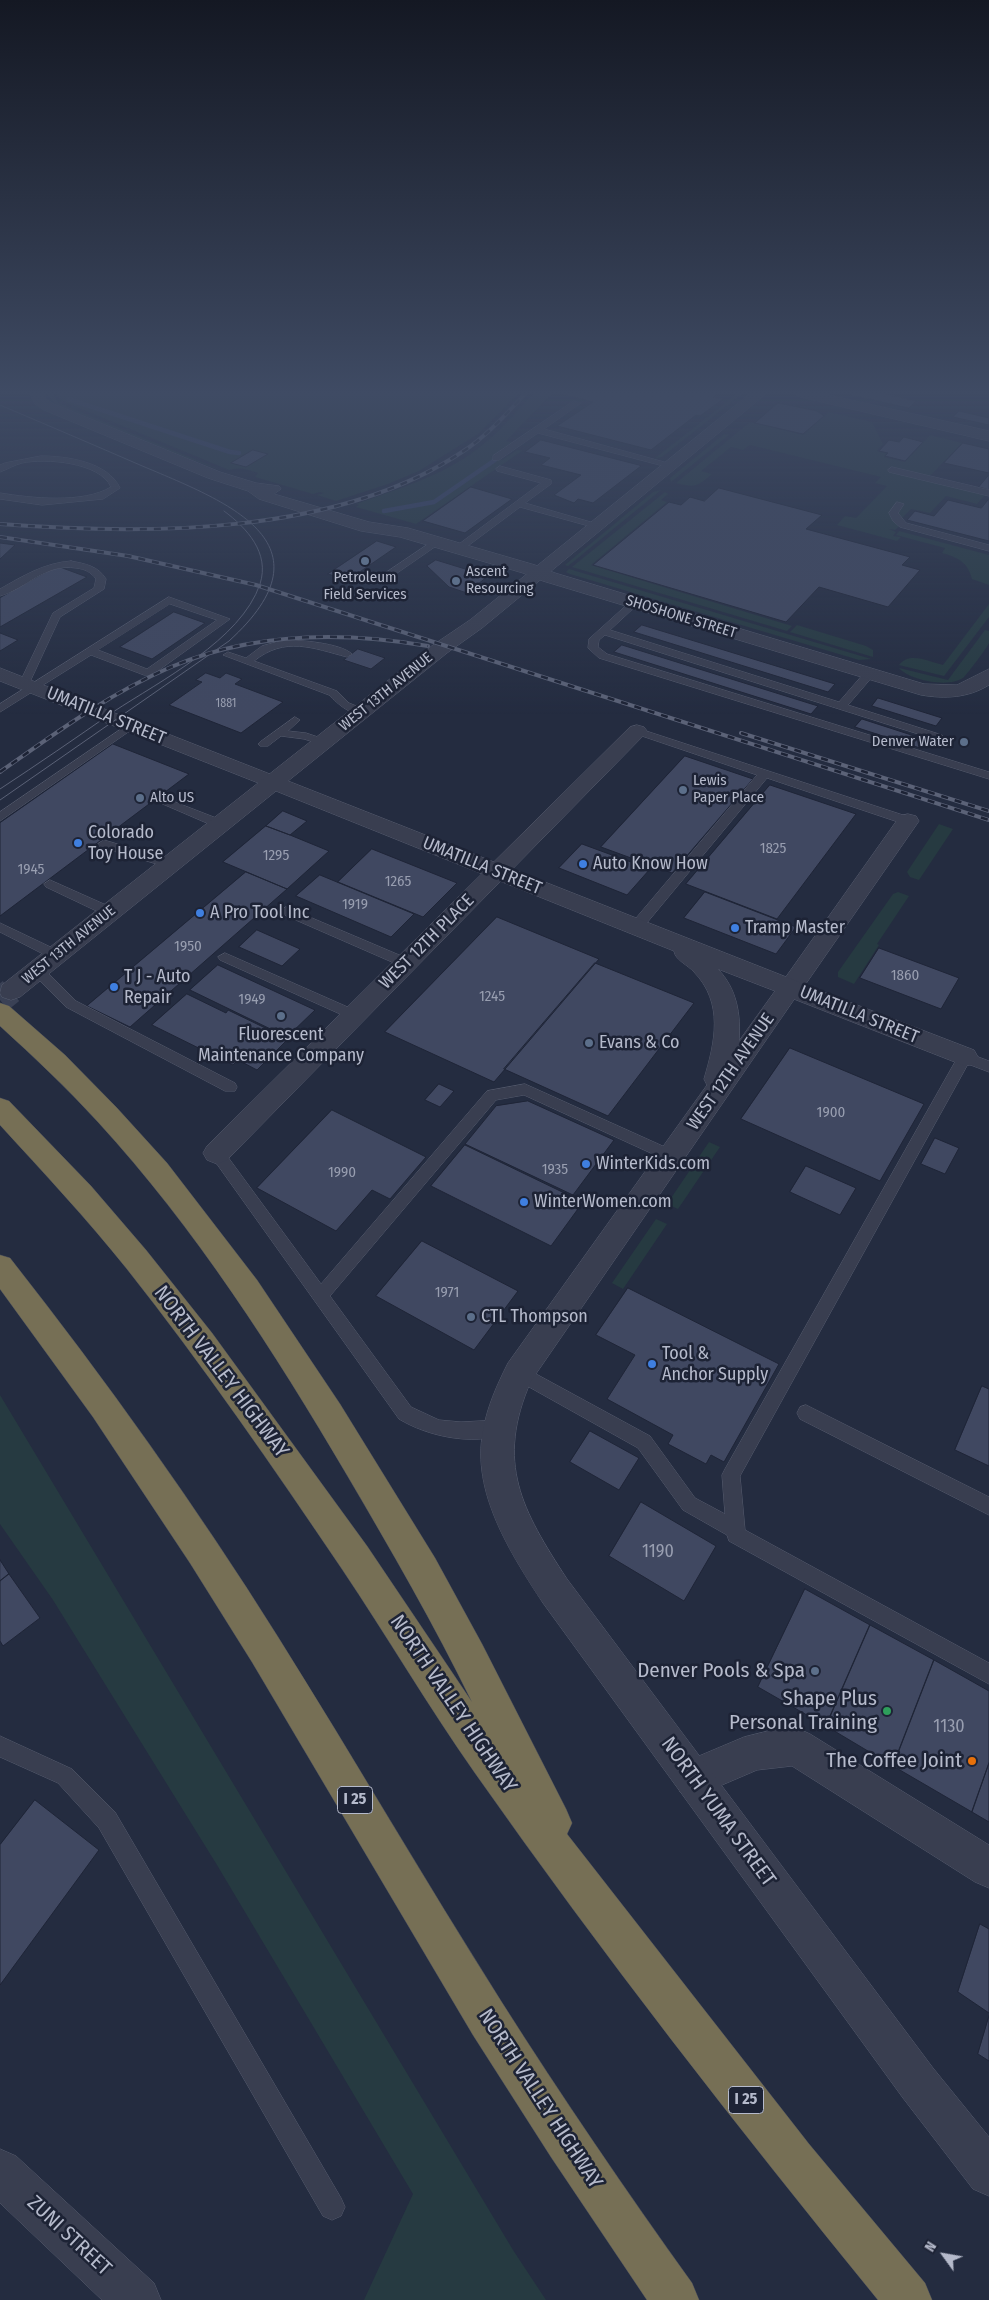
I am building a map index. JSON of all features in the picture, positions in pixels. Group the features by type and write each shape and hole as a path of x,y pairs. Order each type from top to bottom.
{"highway":[{"path":"5,1002 44,1051 94,1098 164,1177 229,1265 323,1403 440,1600 588,1896"},
{"name":"NORTH VALLEY HIGHWAY","path":"0,1108 81,1194 136,1259 201,1342 356,1558 486,1756 588,1896 793,2160 908,2300"},
{"name":"NORTH VALLEY HIGHWAY","path":"0,1267 59,1341 140,1457 264,1648 463,1979 508,2050 599,2191 675,2300"}],"street":[{"name":"SHOSHONE STREET","path":"279,500 367,527 402,532 927,690 943,693 960,692 975,686 989,675"},
{"name":"WEST 13TH AVENUE","path":"5,1002 37,970 445,645 476,624 627,500"},
{"name":"UMATILLA STREET","path":"0,674 965,1057"},
{"name":"WEST 12TH PLACE","path":"217,1153 637,731"},
{"name":"WEST 12TH AVENUE","path":"498,1428 506,1401 519,1373 908,821"},
{"path":"647,931 699,964 716,982 723,995 727,1009 729,1036 726,1052 710,1101"},
{"name":"NORTH YUMA STREET","path":"498,1428 497,1454 499,1477 508,1509 523,1541 555,1590 912,2075 989,2173"},
{"path":"694,1778 765,1748 781,1745 796,1747 989,1868"},
{"name":"ZUNI STREET","path":"0,2172 137,2300"}],"lane":[{"path":"30,500 42,502 59,500"},
{"path":"458,549 524,500"},
{"path":"519,504 596,525"},
{"path":"900,504 893,513 896,519 903,524 989,548"},
{"path":"384,578 436,542"},
{"path":"0,593 53,564 87,567 98,574 101,579 99,589 56,615 29,686"},
{"path":"0,709 29,686 90,651 169,600 225,619 148,673 90,651"},
{"path":"634,603 594,639 593,648 614,660 989,776"},
{"path":"603,631 938,737"},
{"path":"247,662 268,647 298,643 326,647 347,654"},
{"path":"228,655 333,694 345,706 362,712"},
{"path":"842,706 869,674"},
{"path":"264,744 295,720"},
{"path":"0,817 130,726"},
{"path":"637,731 908,821"},
{"path":"279,732 306,736 323,742"},
{"path":"647,931 765,774"},
{"path":"162,800 220,824"},
{"path":"104,844 170,864"},
{"path":"50,884 110,912"},
{"path":"286,911 406,963"},
{"path":"0,928 56,955"},
{"path":"225,957 354,1015"},
{"path":"37,970 71,1004 230,1087"},
{"path":"989,1067 965,1057 731,1475 736,1535 989,1674"},
{"path":"320,1296 492,1095 525,1089 671,1156"},
{"path":"217,1153 405,1413 417,1421 448,1431 498,1428"},
{"path":"519,1373 644,1442 689,1504 735,1530"},
{"path":"806,1413 989,1506"},
{"path":"0,1746 65,1776 107,1820 332,2207"}],"shaded area":[{"path":"366,500 450,500 416,524 356,507 359,505 356,504"},
{"path":"643,500 648,500 568,566 565,565"},
{"path":"655,500 662,500 667,502 591,565 792,626 787,631 572,567"},
{"path":"873,500 942,500 930,513 911,509 900,520 904,522 895,530 889,529 896,532 893,536 901,537 897,541 837,525 845,516 856,518"},
{"path":"963,500 980,500 977,504"},
{"path":"899,531 989,555 989,585 972,579 965,564 952,556 942,553 945,548 896,535"},
{"path":"569,569 871,659 859,660 570,574 566,572"},
{"path":"989,604 989,617 944,676 899,665 903,661 914,658 943,665"},
{"path":"797,625 866,646 873,650 873,657 790,632"},
{"path":"985,630 989,631 989,643 966,675 958,681 930,682 911,676 899,668 948,680"},
{"path":"939,824 953,829 919,880 910,877 907,872"},
{"path":"898,892 909,896 877,944 879,945 854,984 838,977 838,972 893,894"},
{"path":"709,1142 720,1147 678,1209 667,1204"},
{"path":"656,1219 667,1224 623,1289 612,1283"},
{"path":"0,1395 513,2250 546,2300 364,2300 413,2194 217,1865 53,1600 0,1524"}],"building":[{"path":"452,500 510,500 465,533 423,521"},
{"path":"583,500 596,500 593,503"},
{"path":"686,500 766,500 822,515 806,529 910,557 902,565 920,570 888,607 819,587 786,622 593,565 669,502 681,505"},
{"path":"948,500 981,508 989,500 989,541 907,520 915,511 934,516"},
{"path":"377,541 396,547 348,580 328,574"},
{"path":"0,543 15,545 0,559"},
{"path":"436,560 488,576 467,593 449,587 427,566"},
{"path":"57,566 87,577 0,627 0,598"},
{"path":"174,612 205,623 152,659 120,647"},
{"path":"642,625 835,684 828,692 634,632"},
{"path":"0,633 18,640 0,651"},
{"path":"622,645 818,706 811,714 614,652"},
{"path":"358,649 385,658 371,669 344,660"},
{"path":"206,673 220,678 226,673 242,679 235,684 283,702 241,733 169,705 202,682 196,680"},
{"path":"878,698 942,718 936,726 872,706"},
{"path":"862,719 927,740 920,748 855,727"},
{"path":"113,744 189,774 0,916 0,823"},
{"path":"685,756 753,779 672,873 601,847"},
{"path":"770,785 856,814 777,919 686,884"},
{"path":"283,811 307,821 290,835 266,826"},
{"path":"266,826 329,851 287,889 223,862"},
{"path":"582,844 650,869 627,895 559,868"},
{"path":"372,849 457,883 423,917 338,882"},
{"path":"246,872 287,889 130,1027 87,1006"},
{"path":"320,875 414,914 391,937 296,896"},
{"path":"705,892 796,927 776,954 684,918"},
{"path":"497,917 599,959 494,1082 385,1032"},
{"path":"257,930 300,949 282,966 239,947"},
{"path":"879,948 959,978 941,1009 860,978"},
{"path":"595,963 694,1003 608,1116 504,1069"},
{"path":"218,965 315,1010 287,1037 190,990"},
{"path":"187,994 226,1013 228,1010 288,1039 257,1070 238,1060 233,1065 152,1025"},
{"path":"790,1048 924,1104 880,1181 741,1119"},
{"path":"439,1084 454,1091 440,1107 425,1100"},
{"path":"528,1101 614,1140 573,1195 465,1144 496,1106"},
{"path":"332,1110 426,1157 390,1199 372,1190 336,1231 257,1188"},
{"path":"935,1138 959,1148 945,1174 921,1164"},
{"path":"465,1145 583,1202 551,1246 431,1186"},
{"path":"806,1166 856,1188 840,1215 790,1192"},
{"path":"422,1241 518,1291 474,1350 376,1296"},
{"path":"628,1288 779,1364 724,1462 711,1455 706,1464 668,1444 673,1435 607,1399 635,1355 596,1335"},
{"path":"982,1386 989,1389 989,1466 955,1450"},
{"path":"590,1431 639,1458 619,1490 570,1462"},
{"path":"641,1502 716,1546 684,1601 609,1556"},
{"path":"0,1560 9,1574 0,1581"},
{"path":"9,1574 40,1618 3,1646 0,1641 0,1581"},
{"path":"805,1589 870,1625 826,1726 758,1687"},
{"path":"870,1625 934,1660 893,1766 826,1726"},
{"path":"934,1660 989,1691 989,1763 972,1812 893,1766"},
{"path":"989,1763 989,1822 972,1812"},
{"path":"35,1800 99,1850 0,1985 0,1845"},
{"path":"980,1924 989,1929 989,2013 958,1992"},
{"path":"989,2016 989,2061 978,2054"}],"waterway":[{"path":"384,511 436,500"}],"tunnel":[{"path":"0,1000 11,991"}],"tram line":[{"path":"0,800 229,641 260,606 273,577 271,551 257,529 234,510 216,500"},
{"path":"0,789 113,712 175,673 218,641 236,623 250,604 260,584 262,562 259,552 248,533 224,511"}],"railway":[{"path":"0,524 57,528 116,529 238,524 299,515 356,500"},
{"path":"0,537 128,556 256,585 989,820"},
{"path":"0,772 83,715 126,689 148,677 202,655 265,641 298,638 363,638 428,646"},
{"path":"741,733 989,811"}],"place":[{"name":"Petroleum Field Services","path":"365,561"},
{"name":"Ascent Resourcing","path":"456,581"},
{"name":"Denver Water","path":"964,742"},
{"name":"Lewis Paper Place","path":"683,790"},
{"name":"Alto US","path":"140,798"},
{"name":"Colorado Toy House","path":"78,843"},
{"name":"Auto Know How","path":"583,864"},
{"name":"A Pro Tool Inc","path":"200,913"},
{"name":"Tramp Master","path":"735,928"},
{"name":"T J - Auto Repair","path":"114,987"},
{"name":"Fluorescent Maintenance Company","path":"281,1016"},
{"name":"Evans & Co","path":"589,1043"},
{"name":"WinterKids.com","path":"586,1164"},
{"name":"WinterWomen.com","path":"524,1202"},
{"name":"CTL Thompson","path":"471,1317"},
{"name":"Tool & Anchor Supply","path":"652,1364"},
{"name":"Denver Pools & Spa","path":"815,1671"},
{"name":"Shape Plus Personal Training","path":"887,1711"},
{"name":"The Coffee Joint","path":"972,1761"}]}
